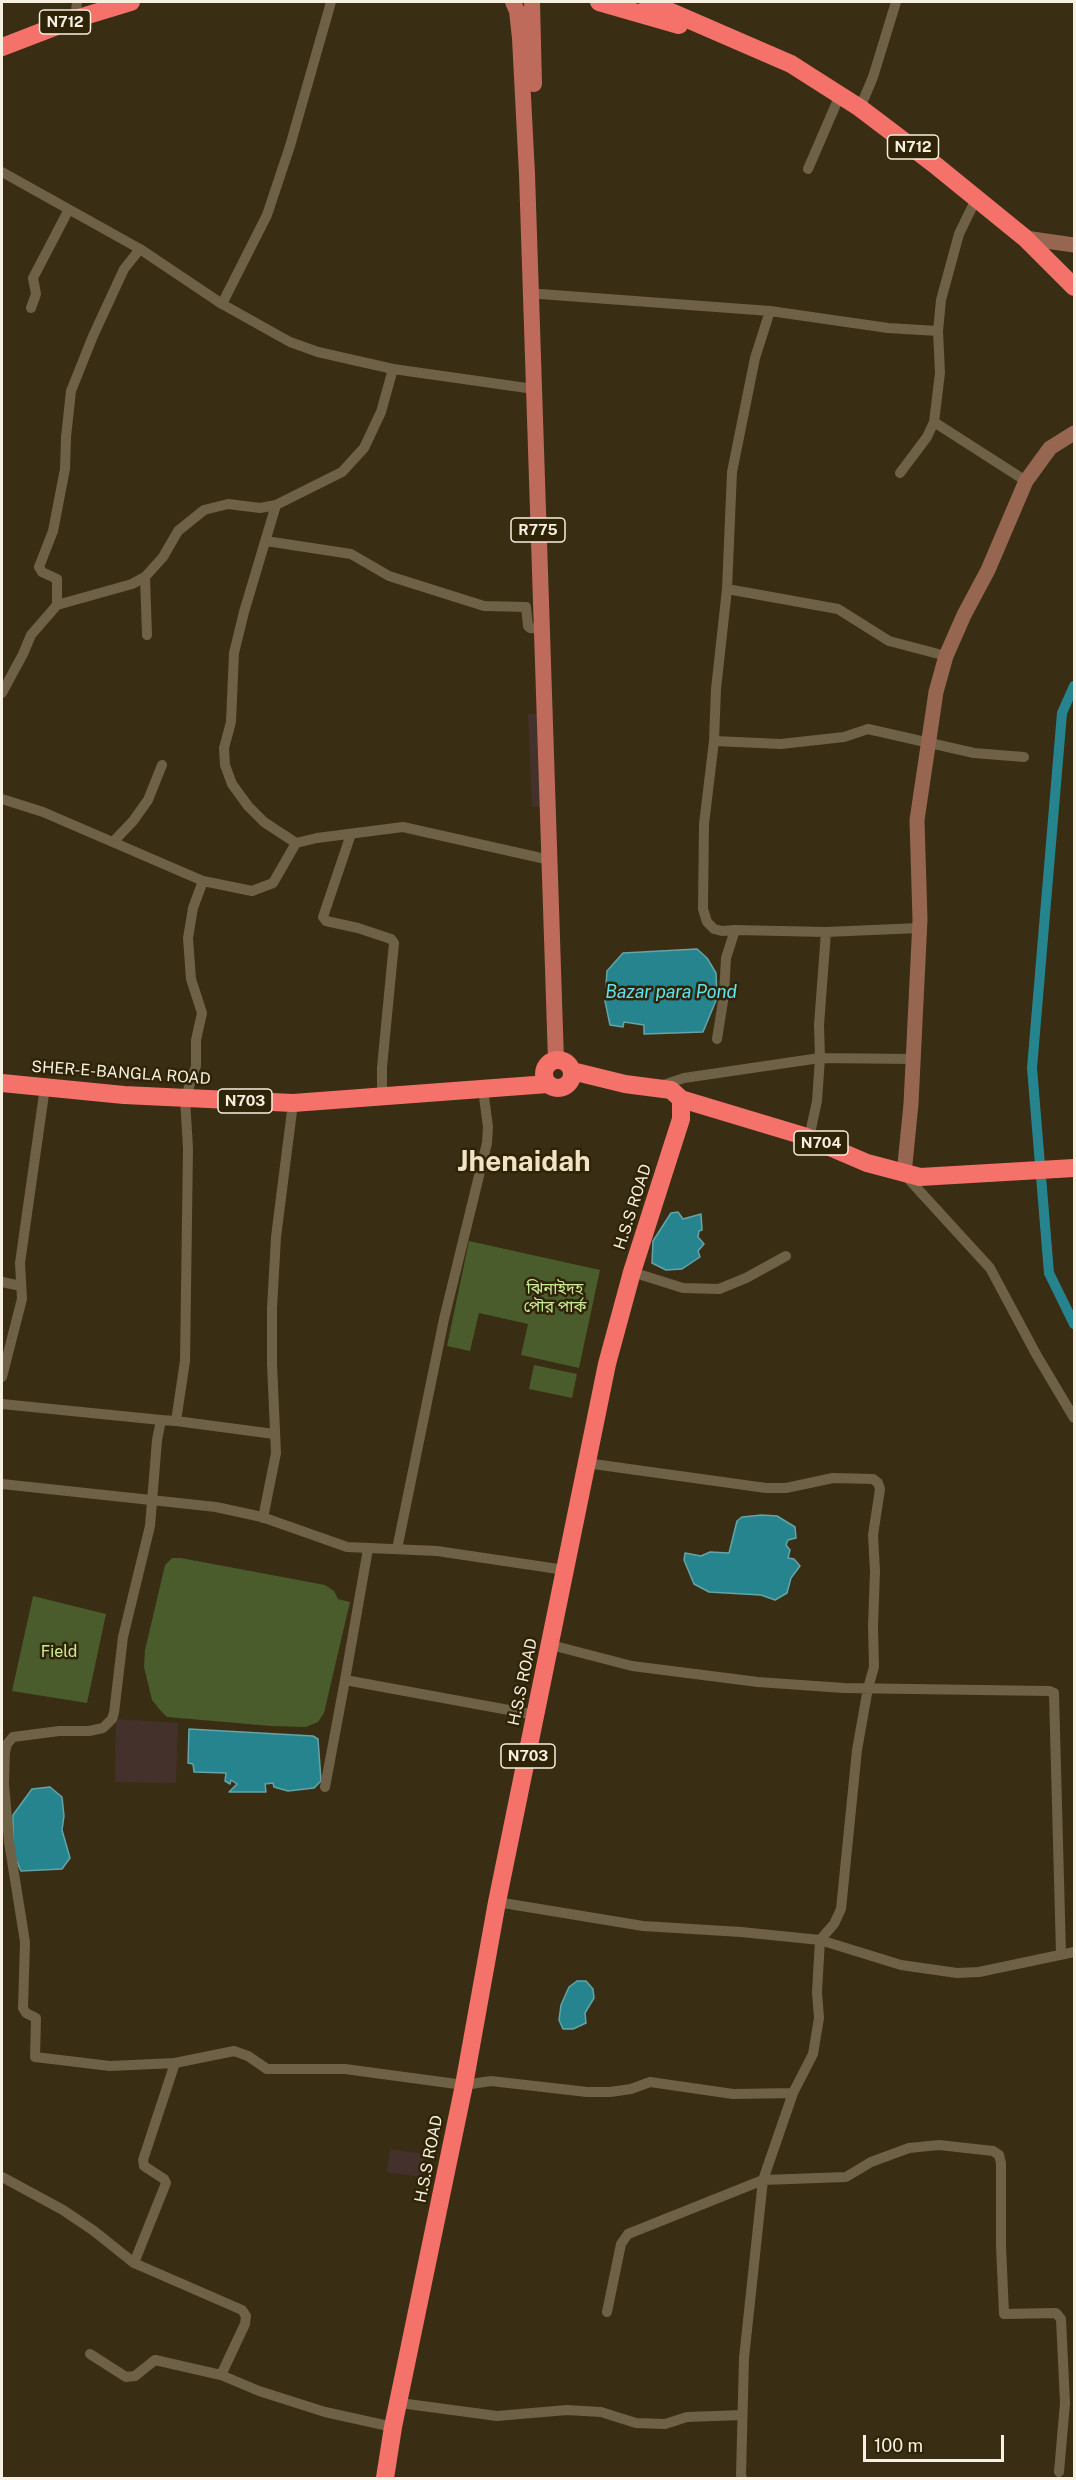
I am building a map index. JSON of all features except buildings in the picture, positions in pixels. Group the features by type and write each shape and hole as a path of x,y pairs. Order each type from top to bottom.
{"highway":[{"name":"N712","path":"2,47 76,10 131,2"},
{"name":"N712","path":"599,2 705,34 729,38"},
{"name":"N712","path":"648,2 791,64 861,108 1025,238 1074,288"},
{"name":"N703","path":"558,1072 671,1090 681,1099"},
{"name":"SHER-E-BANGLA ROAD","path":"2,1083 185,1099 293,1103 486,1089 558,1072"},
{"name":"N704","path":"681,1099 809,1138 867,1163 920,1178 1074,1168"},
{"name":"H.S.S ROAD","path":"385,2478 393,2427 400,2403 464,2085 497,1902 607,1364 632,1272 681,1119 681,1099"}],"main road":[{"name":"R775","path":"513,2 517,11 520,38 558,1072"},
{"name":"R775","path":"532,2 558,1072"}],"street":[{"path":"222,304 267,215 290,146 331,2"},
{"path":"861,108 896,2"},
{"path":"808,169 840,94"},
{"path":"2,172 68,211 140,249 222,304 290,342 318,352 393,369 534,389"},
{"path":"900,473 927,437 934,422 940,374 938,331 941,300 959,234 976,199"},
{"path":"31,308 36,294 33,278 68,211"},
{"path":"1025,238 1074,245"},
{"path":"57,605 57,579 42,572 39,567 53,531 65,469 71,391 124,269 140,249"},
{"path":"540,294 770,311 888,328 938,331"},
{"path":"770,311 760,339 732,472 727,589 716,689 714,741 704,824 702,909 707,922 714,929 722,931 826,932 919,928"},
{"path":"2,693 31,635 57,605 132,584 145,576 163,557 178,531 204,510 228,504 260,508 276,506 342,472 364,448 381,412 393,369"},
{"path":"934,422 1026,481"},
{"path":"1074,433 1050,448 1026,481 988,570 964,615 946,656 936,692 917,820 919,928 913,1059 904,1174 990,1268 1036,1354 1074,1418"},
{"path":"276,506 234,653 231,722 224,748 225,765 232,784 248,806 264,822 296,843 317,838 403,827 550,860"},
{"path":"266,541 351,554 389,576 484,606 526,607 528,626 542,629"},
{"path":"145,576 147,635"},
{"path":"727,589 838,609 889,641 946,656"},
{"path":"714,741 781,744 844,736 868,729 974,753 1024,757"},
{"path":"113,842 133,821 148,800 162,765"},
{"path":"2,799 43,812 203,881 252,891 273,883 296,843"},
{"path":"351,834 323,917 326,921 384,936 394,943 382,1067 382,1098"},
{"path":"176,1421 185,1361 188,1148 185,1099 196,1066 196,1040 202,1013 191,980 188,938 193,908 203,881"},
{"path":"717,1039 724,995 726,958 735,930"},
{"path":"809,1138 818,1101 819,1025 826,932"},
{"path":"654,1088 684,1078 820,1058 913,1059"},
{"path":"2,1377 22,1299 21,1255 45,1088"},
{"path":"397,1549 444,1319 487,1143 489,1127 486,1089"},
{"path":"263,1518 274,1465 272,1333 276,1237 293,1103"},
{"path":"632,1272 683,1288 719,1289 746,1278 786,1256"},
{"path":"2,1282 21,1286"},
{"path":"2,1404 176,1421 274,1434"},
{"path":"161,1420 156,1450 150,1526 123,1637 112,1719 103,1728 10,1738 6,1744 4,1784 9,1842 25,1942 24,2008 26,2013 36,2018 37,2022 35,2057 110,2066 175,2062 234,2051 248,2056 267,2069 345,2068 464,2085 492,2081 587,2092 610,2092 631,2089 650,2082 733,2094 793,2093"},
{"path":"586,1463 766,1488 786,1488 833,1478 873,1479 878,1483 880,1489 873,1535 874,1667 857,1750 841,1910 834,1924 820,1941 817,1992 819,2018 809,2063 793,2093 763,2180 744,2358 741,2415 742,2478"},
{"path":"2,1484 216,1507 263,1518 330,1542 369,1549 437,1551 565,1570"},
{"path":"325,1787 369,1549"},
{"path":"551,1645 632,1666 758,1682 868,1688 1049,1691 1054,1693 1061,1954"},
{"path":"345,1680 536,1715"},
{"path":"497,1902 643,1926 741,1932 820,1941 901,1965 957,1973 979,1972 1074,1952"},
{"path":"134,2263 166,2183 164,2179 144,2166 143,2160 175,2062"},
{"path":"607,2312 621,2244 628,2234 763,2180 846,2177 871,2162 909,2148 939,2145 993,2151 999,2155 1001,2163 1004,2314 1056,2313 1061,2319 1065,2403 1059,2472"},
{"path":"2,2177 63,2210 134,2263 242,2310 246,2316 245,2324 221,2375"},
{"path":"90,2354 126,2377 135,2376 155,2360 221,2375 259,2391 325,2412 393,2427"},
{"path":"400,2403 496,2416 567,2410 601,2412 636,2423 664,2424 687,2417 741,2415"}],"shaded area":[{"path":"528,714 543,714 547,807 532,807"},
{"path":"116,1719 178,1723 176,1783 115,1782"},
{"path":"390,2149 424,2154 421,2177 387,2172"}],"green space":[{"name":"ঝিনাইদহ পৌর পার্ক","path":"469,1241 600,1270 579,1368 521,1355 528,1324 479,1313 470,1351 447,1346"},
{"path":"534,1365 577,1374 572,1398 529,1389"},
{"path":"172,1558 325,1585 334,1591 338,1599 350,1602 324,1713 318,1722 306,1727 271,1726 167,1717 160,1710 152,1700 144,1667 145,1650 165,1565"},
{"name":"Field","path":"33,1596 106,1614 87,1703 12,1691"}],"water":[{"name":"Bazar para Pond","path":"697,949 707,958 716,973 717,998 703,1032 644,1034 644,1025 624,1022 623,1027 610,1025 605,1001 607,971 623,953"},
{"path":"678,1212 683,1219 701,1214 702,1230 699,1231 698,1237 704,1244 698,1251 700,1257 682,1269 666,1270 652,1263 653,1241 671,1213"},
{"path":"777,1516 795,1527 796,1538 788,1540 786,1545 790,1550 788,1558 794,1559 800,1566 791,1578 787,1593 775,1600 761,1595 709,1592 694,1584 684,1560 685,1553 701,1556 710,1552 729,1553 737,1521 742,1517"},
{"path":"189,1729 313,1736 318,1739 321,1781 314,1788 288,1791 274,1787 273,1783 265,1784 266,1792 229,1792 237,1784 231,1780 230,1784 225,1781 226,1773 194,1772 193,1764 188,1763"},
{"path":"50,1787 62,1797 64,1816 62,1830 70,1858 62,1869 21,1871 13,1853 13,1815 32,1789"},
{"path":"577,1981 586,1981 593,1989 594,1998 585,2013 586,2023 573,2029 563,2029 559,2020 561,2005 569,1987"}],"waterway":[{"path":"1074,686 1062,713 1032,1068 1049,1273 1074,1324"}],"district":[{"name":"Jhenaidah","path":"524,1162"}]}
